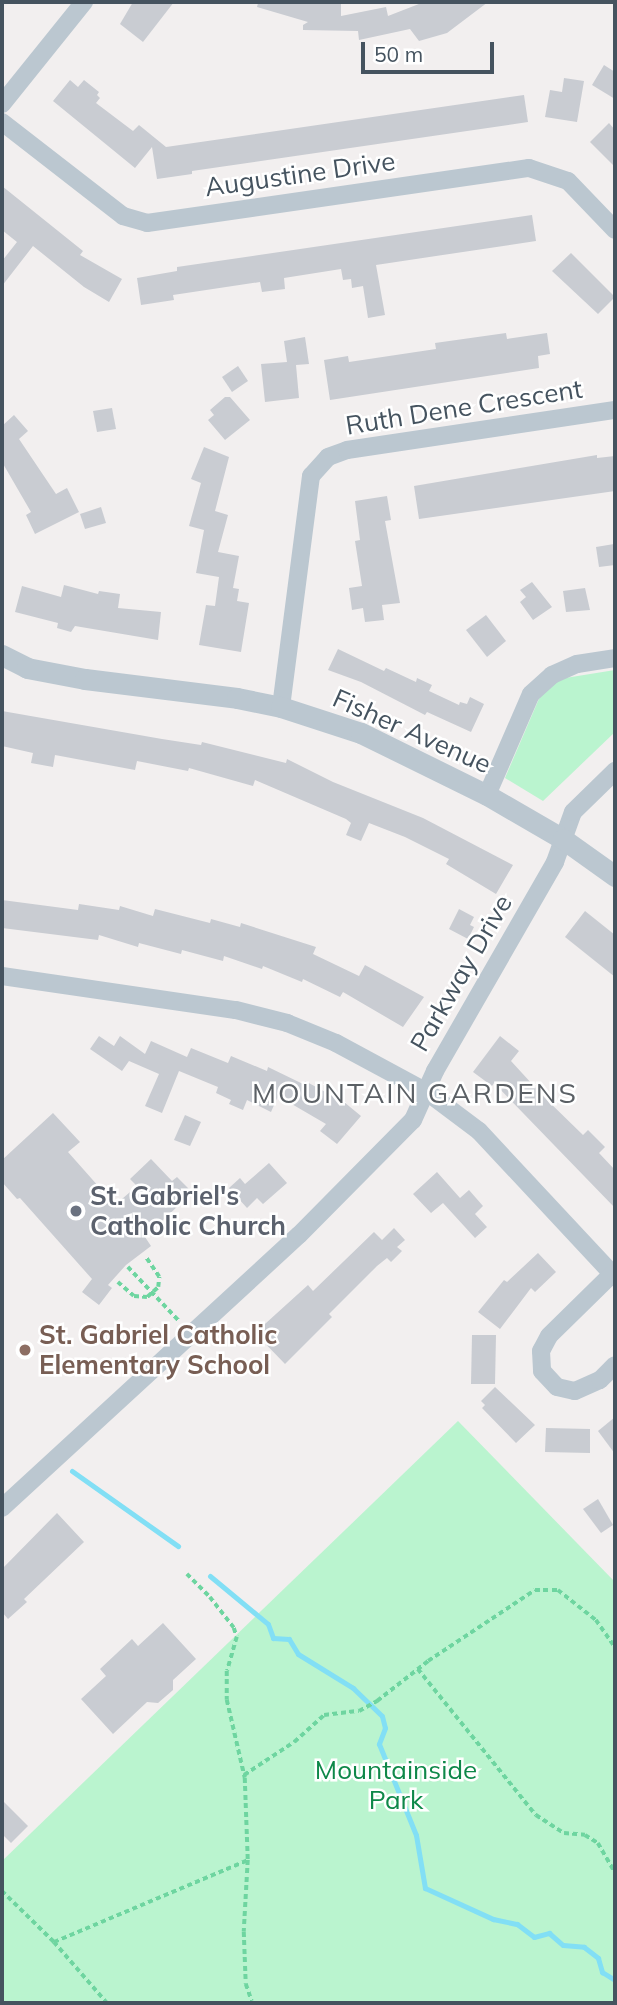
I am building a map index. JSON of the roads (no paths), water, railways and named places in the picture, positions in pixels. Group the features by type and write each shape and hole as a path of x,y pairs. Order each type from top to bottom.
{"street":[{"path":"2,104 85,2"},
{"name":"Augustine Drive","path":"2,122 123,216 147,223 529,167 568,181 615,230"},
{"name":"Ruth Dene Crescent","path":"281,707 311,476 328,457 347,450 615,410"},
{"name":"Fisher Avenue","path":"2,655 27,668 85,680 237,698 281,707 361,733 487,795 563,839 615,876"},
{"path":"487,795 531,694 552,675 577,664 615,658"},
{"name":"Parkway Drive","path":"2,1508 299,1235 413,1120 435,1071 555,862 573,812 615,771"},
{"path":"2,975 236,1010 287,1023 336,1043 427,1092 479,1132 614,1276 549,1336 541,1352 542,1371 557,1387 575,1391 600,1380 615,1365"}],"waterway":[{"path":"72,1471 178,1546"},
{"path":"210,1576 268,1624 273,1638 289,1639 298,1654 353,1688 382,1716 385,1728 379,1744 416,1835 425,1888 493,1919 517,1924 534,1937 549,1933 563,1945 584,1947 598,1958 602,1972 615,1980"}],"place":[{"name":"St. Gabriel's Catholic Church","path":"76,1211"},
{"name":"St. Gabriel Catholic Elementary School","path":"25,1350"}],"district":[{"name":"MOUNTAIN GARDENS","path":"415,1093"}],"park label":[{"name":"Mountainside Park","path":"396,1785"}]}
